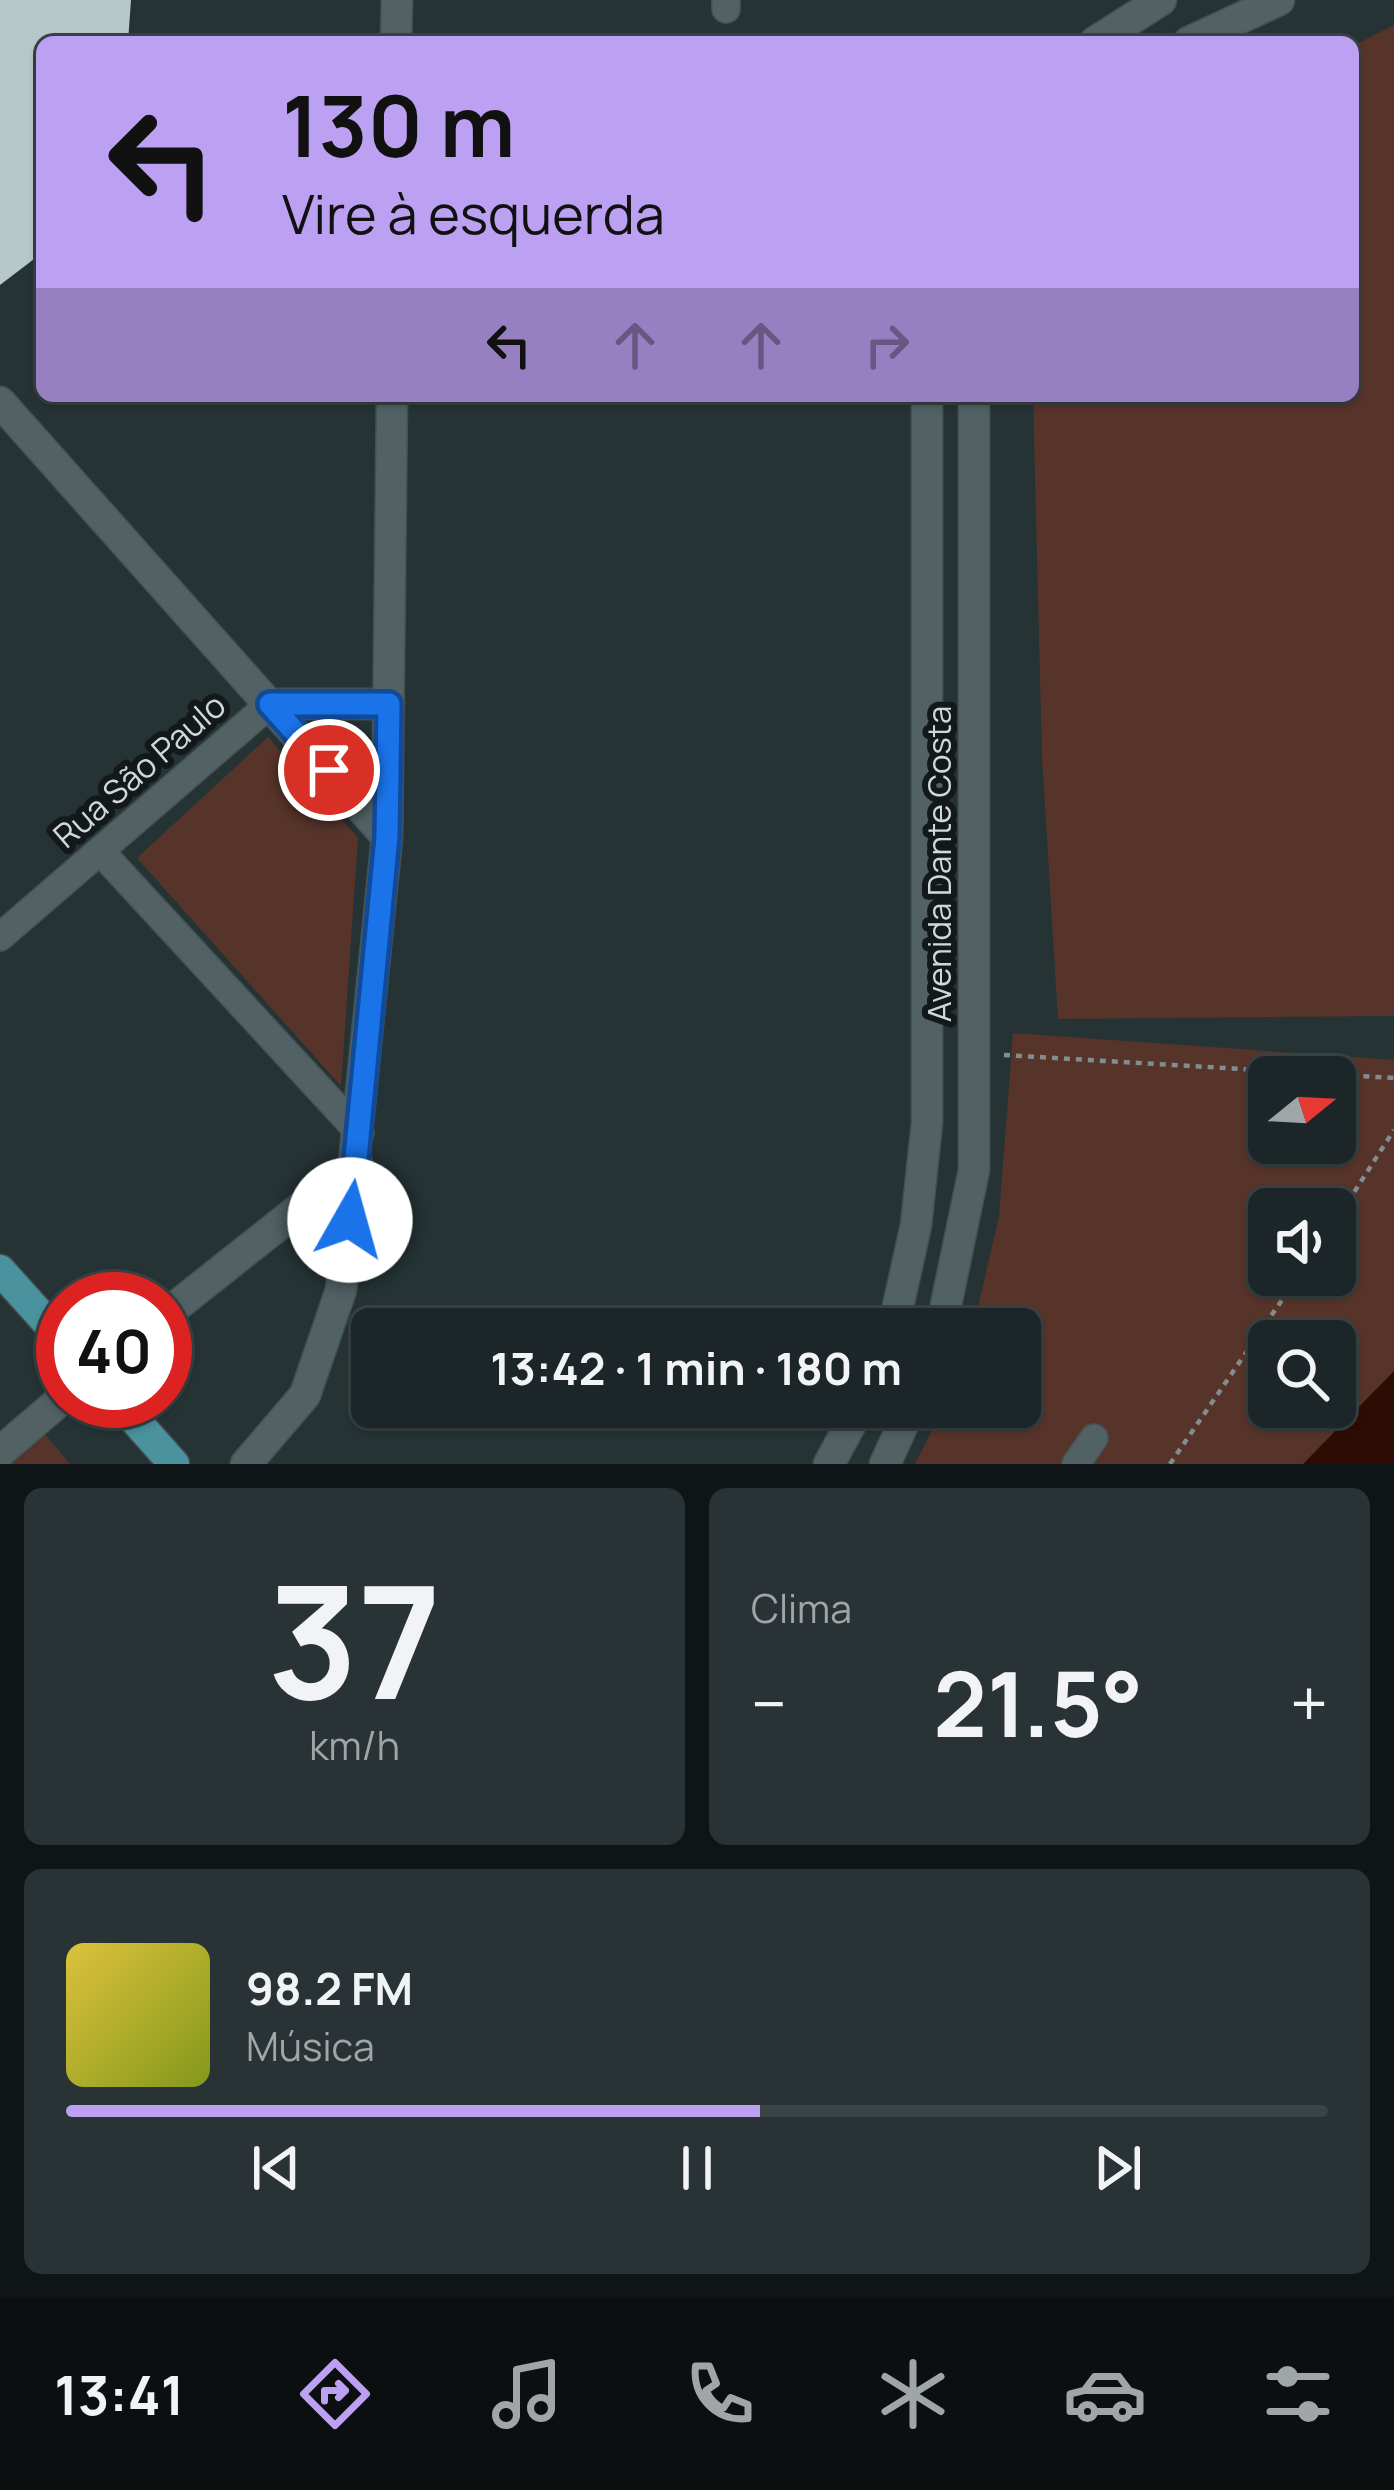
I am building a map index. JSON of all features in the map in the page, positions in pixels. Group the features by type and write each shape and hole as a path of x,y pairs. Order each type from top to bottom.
{"main road":[{"path":"0,1270 36,1310"},
{"path":"142,1428 174,1464"}],"street":[{"path":"396,36 397,0"},
{"path":"1104,36 1161,0"},
{"path":"1203,36 1279,0"},
{"path":"0,402 387,837"},
{"path":"246,1464 305,1395 341,1290 387,837 392,402"},
{"name":"Avenida Dante Costa","path":"898,1308 916,1226 927,1123 927,402"},
{"name":"Avenida Dante Costa","path":"945,1308 974,1170 974,402"},
{"path":"270,704 389,704"},
{"name":"Rua São Paulo","path":"0,937 270,704"},
{"path":"100,851 358,1148"},
{"path":"192,1294 310,1200 358,1148"},
{"path":"310,1200 350,1220"},
{"path":"0,1452 36,1421"},
{"path":"830,1464 849,1428"},
{"path":"886,1464 902,1428"},
{"path":"1076,1464 1094,1438"}],"path":[{"path":"974,1053 1394,1078"},
{"path":"1356,1189 1394,1130"},
{"path":"1170,1464 1285,1296"}],"shaded area":[{"path":"1394,25 1394,1016 1058,1019 1042,758 1033,402 1359,402 1359,43"},
{"path":"268,737 358,838 341,1086 137,858"},
{"path":"1013,1033 1338,1056 1248,1056 1248,1164 1356,1164 1356,1057 1394,1060 1394,1464 915,1464 933,1428 1041,1428 1041,1308 978,1308 999,1216"},
{"path":"1394,1371 1394,1464 1303,1464 1338,1428 1356,1428 1356,1410"},
{"path":"44,1433 70,1464 10,1464"}],"building":[{"path":"0,0 131,0 128,36 36,36 36,258 0,285"}],"route":[{"path":"329,770 270,704 389,704 387,837 350,1220"}]}
